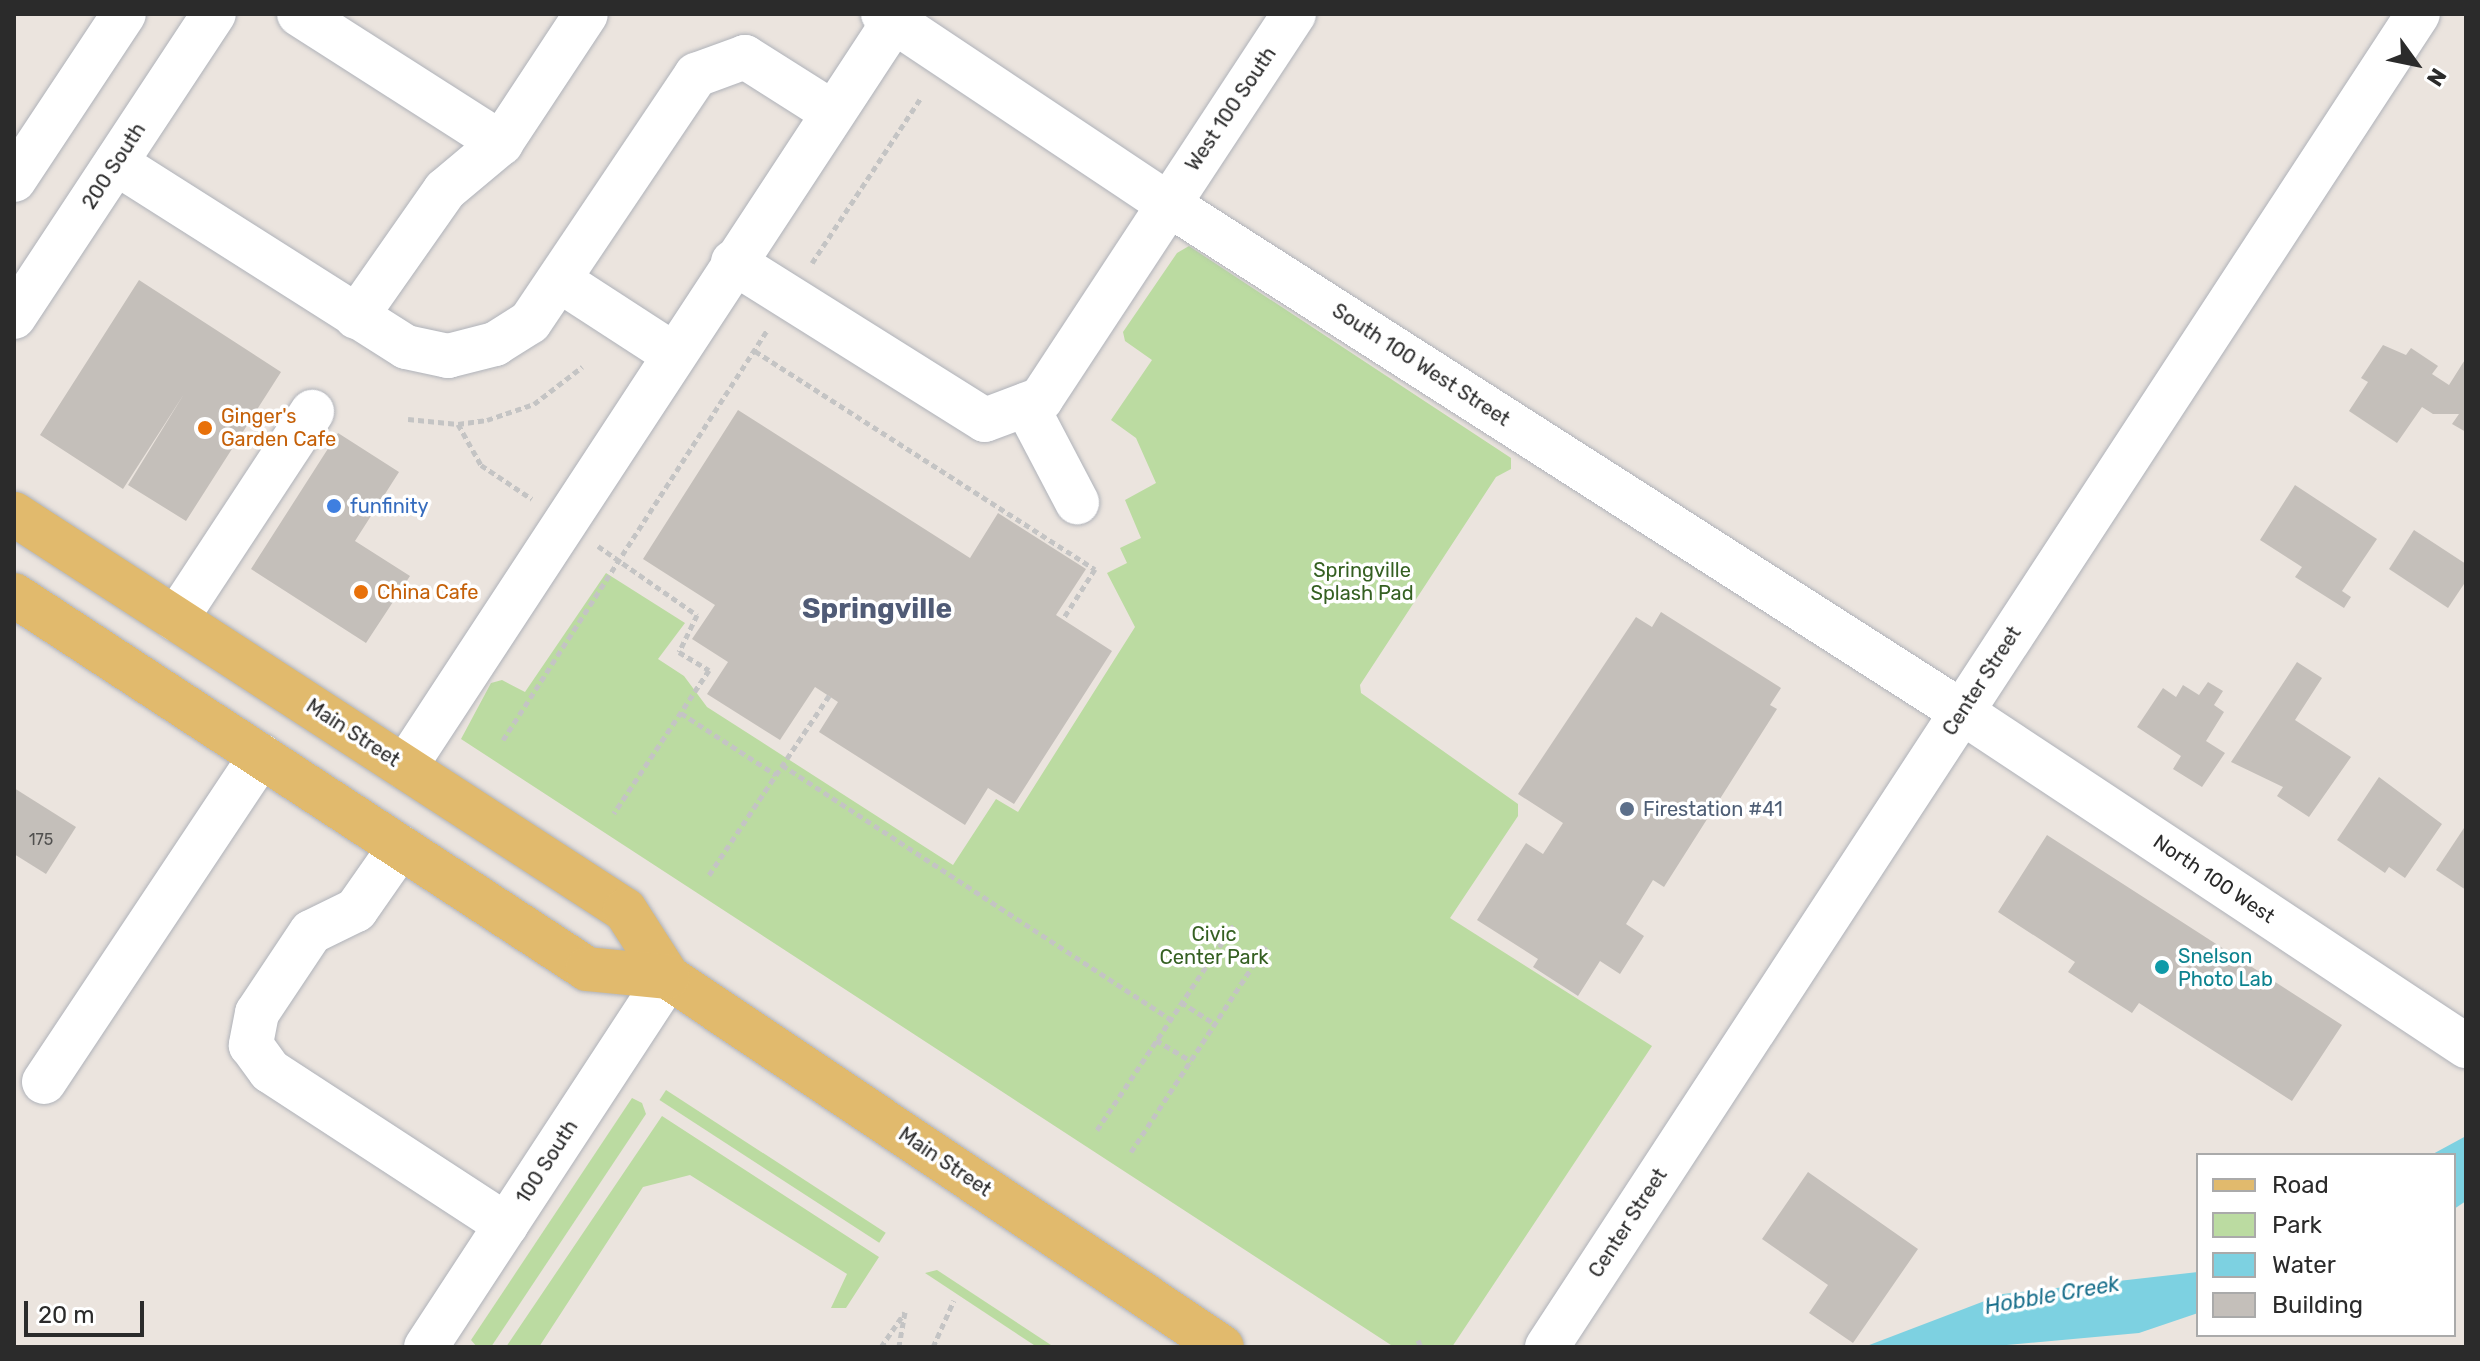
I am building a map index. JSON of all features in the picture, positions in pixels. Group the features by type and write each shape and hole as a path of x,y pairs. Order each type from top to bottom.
{"main road":[{"name":"Main Street","path":"14,514 625,910 668,977 1222,1347"},
{"name":"Main Street","path":"14,595 587,969 668,977"}],"street":[{"path":"14,180 124,14"},
{"name":"200 South","path":"14,317 214,14"},
{"path":"299,14 501,143"},
{"path":"356,317 445,190 501,143 586,14"},
{"name":"West 100 South","path":"1026,405 1041,399 1294,14"},
{"name":"Center Street","path":"1547,1347 2418,14"},
{"path":"405,767 832,112 888,18"},
{"name":"South 100 West Street","path":"888,18 1168,204 1962,712"},
{"path":"116,163 406,347 448,356 495,344 530,322 696,75 745,57 832,112"},
{"path":"733,262 985,420 1026,405 1077,502"},
{"path":"559,280 673,354"},
{"path":"176,619 312,412"},
{"name":"North 100 West","path":"1962,712 2466,1046"},
{"path":"44,1082 261,756"},
{"path":"400,847 356,910 311,932 257,1013 251,1045 270,1071 506,1225"},
{"name":"100 South","path":"426,1347 668,977"}],"path":[{"path":"503,740 921,98"},
{"path":"755,351 1095,569 1063,619"},
{"path":"408,419 458,424 534,404 582,367"},
{"path":"458,424 481,465 546,508"},
{"path":"587,539 697,615 679,652 709,670 614,813"},
{"path":"709,875 829,696"},
{"path":"681,713 776,775"},
{"path":"782,765 1170,1019"},
{"path":"1097,1130 1235,923"},
{"path":"1131,1152 1268,943"},
{"path":"1181,1002 1215,1024"},
{"path":"1156,1040 1191,1061"},
{"path":"933,1347 954,1300"},
{"path":"881,1347 905,1312 899,1347"}],"green space":[{"name":"Civic Center Park","path":"1189,246 1511,458 1511,469 1496,477 1360,685 1361,693 1518,804 1518,816 1450,918 1652,1046 1452,1347 1394,1347 461,739 491,683 502,680 525,692 606,573 685,623 658,659 684,676 707,707 953,865 996,799 1018,812 1135,627 1107,573 1127,563 1120,548 1141,538 1125,500 1156,483 1136,438 1111,420 1152,360 1125,341 1123,332 1177,253"},
{"path":"666,1090 886,1233 879,1243 659,1100"},
{"path":"632,1098 642,1103 646,1114 491,1347 477,1347 471,1340"},
{"path":"662,1116 879,1257 846,1308 831,1308 847,1274 690,1175 643,1187 539,1347 506,1347"},
{"path":"937,1270 1054,1347 1037,1347 925,1273"}],"water":[{"path":"2466,1136 2466,1201 2456,1208 2456,1153 2435,1153"},
{"name":"Hobble Creek","path":"2196,1272 2196,1314 2139,1333 1985,1347 1864,1347 2003,1294"}],"building":[{"path":"139,280 281,372 186,521 128,485 184,394 123,489 40,435"},
{"path":"2383,345 2406,355 2411,348 2438,366 2432,374 2449,385 2466,358 2466,432 2452,424 2459,414 2433,414 2422,407 2397,443 2349,411 2368,382 2361,378"},
{"path":"738,410 970,558 998,513 1086,569 1056,615 1112,651 1014,804 988,788 965,825 819,732 838,702 815,687 780,740 707,694 728,662 692,639 715,605 643,559"},
{"name":"funfinity","path":"338,433 399,472 355,541 410,576 366,643 251,569"},
{"path":"2295,485 2377,539 2342,591 2351,597 2344,608 2295,577 2302,567 2260,540"},
{"path":"2414,530 2466,564 2466,581 2448,608 2389,569"},
{"name":"Firestation #41","path":"1661,612 1781,688 1770,705 1777,709 1664,887 1653,880 1626,924 1644,936 1620,974 1600,961 1578,996 1533,967 1538,959 1477,920 1526,843 1543,854 1563,823 1518,794 1636,617 1652,627"},
{"path":"2297,662 2322,678 2295,720 2351,757 2309,817 2277,796 2283,787 2231,762"},
{"path":"2208,682 2223,691 2214,705 2224,712 2206,741 2225,753 2202,787 2173,769 2181,756 2137,727 2163,688 2176,697 2183,685 2199,695"},
{"path":"2379,777 2442,824 2405,878 2389,867 2385,873 2337,840"},
{"path":"14,788 76,827 46,874 14,854"},
{"path":"2466,825 2466,890 2436,870"},
{"name":"Snelson Photo Lab","path":"2047,835 2342,1025 2292,1101 2139,1003 2132,1013 2068,972 2075,962 1998,912"},
{"path":"1808,1172 1918,1249 1853,1343 1809,1313 1828,1285 1762,1239"}],"place":[{"name":"Ginger's Garden Cafe","path":"205,428"},
{"name":"funfinity","path":"334,506"},
{"name":"China Cafe","path":"361,592"},
{"name":"Firestation #41","path":"1627,809"},
{"name":"Snelson Photo Lab","path":"2162,967"}],"district":[{"name":"Springville","path":"877,609"}],"park label":[{"name":"Springville Splash Pad","path":"1362,582"}]}
